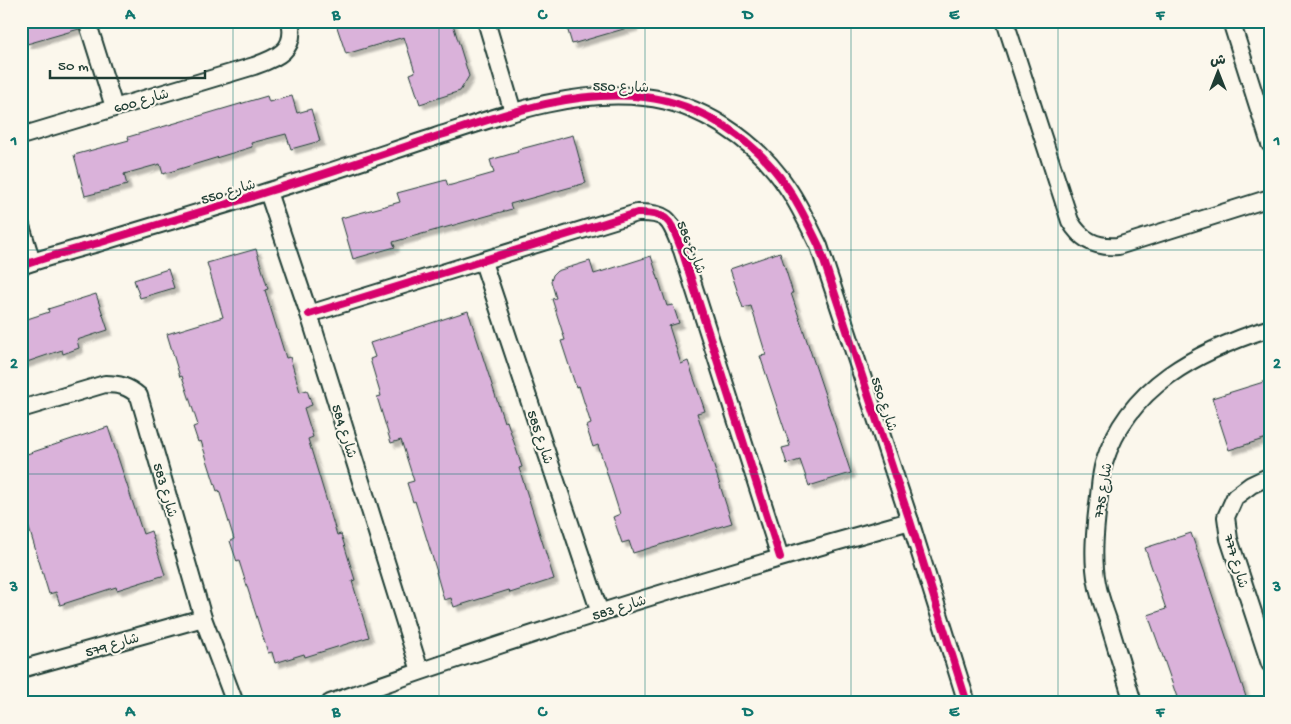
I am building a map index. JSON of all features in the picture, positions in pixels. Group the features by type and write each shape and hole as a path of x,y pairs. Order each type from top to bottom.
{"street":[{"path":"87,21 114,107"},
{"name":"شارع 600","path":"21,136 276,58 288,46 292,31 290,21"},
{"path":"486,21 513,112"},
{"path":"1006,21 1070,221 1082,237 1099,246 1118,246 1270,198"},
{"path":"1231,21 1270,144"},
{"name":"شارع 550","path":"27,264 268,192 513,112 579,97 645,97 676,104 707,116 738,135 764,158 786,185 805,216 819,246 910,521 967,703"},
{"name":"شارع 584","path":"268,192 309,314 420,671"},
{"name":"شارع 586","path":"309,314 483,262 637,213 652,213 662,216 672,224 682,250 780,557"},
{"path":"21,226 27,264"},
{"name":"شارع 585","path":"483,262 600,613"},
{"name":"شارع 775","path":"1133,703 1097,583 1094,543 1104,464 1118,432 1137,406 1156,385 1181,366 1210,351 1246,335 1270,328"},
{"name":"شارع 583","path":"21,409 105,384 119,384 131,388 139,396 203,618 235,703"},
{"name":"شارع 777","path":"1270,476 1251,485 1235,497 1226,517 1229,539 1270,664"},
{"name":"شارع 583","path":"330,703 420,671 600,613 780,557 910,521"},
{"name":"شارع 579","path":"21,669 203,618"}],"building":[{"path":"21,21 77,21 79,29 27,44"},
{"path":"335,21 452,21 469,76 460,91 420,104 410,74 415,72 404,37 346,54"},
{"path":"565,21 633,21 634,26 572,44"},
{"path":"267,96 269,102 292,96 297,113 311,109 320,141 291,149 286,134 251,143 252,147 163,174 160,164 124,174 127,185 85,196 74,155 129,140 128,137"},
{"path":"573,135 586,183 510,204 512,209 393,242 395,247 353,259 341,218 400,202 397,193 446,180 448,186 494,173 490,160 518,152 517,150"},
{"path":"256,249 268,289 265,290 286,358 290,357 300,392 307,390 312,405 304,408 313,437 308,439 337,535 341,534 355,580 352,581 369,637 305,657 304,654 275,663 272,652 268,653 239,561 237,562 230,541 234,539 219,490 217,491 201,441 198,442 193,427 198,425 182,376 180,377 167,334 223,317 207,263"},
{"path":"780,252 793,293 791,293 851,473 809,486 800,460 787,464 782,448 790,446 760,356 766,355 751,306 743,308 730,269"},
{"path":"651,256 667,306 673,305 679,323 669,326 681,364 688,361 705,411 697,413 732,523 633,553 629,541 622,543 613,517 620,514 598,445 593,447 586,426 591,424 579,386 576,387 561,341 565,340 552,299 556,298 551,281 557,271 590,261 594,274"},
{"path":"168,269 174,288 140,298 134,280"},
{"path":"96,294 108,330 77,340 79,348 63,354 62,350 21,364 21,321 49,312 48,309"},
{"path":"468,311 504,422 507,421 522,467 519,468 554,579 510,593 509,590 454,607 451,598 444,600 415,501 413,502 407,483 414,481 401,440 391,443 377,397 381,396 370,359 375,357 370,343"},
{"path":"1270,380 1270,437 1229,450 1212,398"},
{"path":"108,427 143,534 151,531 165,575 117,590 116,587 60,605 56,592 49,594 21,502 21,456"},
{"path":"1191,533 1248,703 1179,703 1148,615 1166,609 1145,548"}],"cycle path":[{"path":"21,266 248,198 486,120 564,100 590,97 644,97 686,107 706,116 743,139 774,170 796,201 819,246 910,521 967,703"},
{"path":"309,314 637,213 657,214 663,217 671,226 682,250 780,557"}]}
